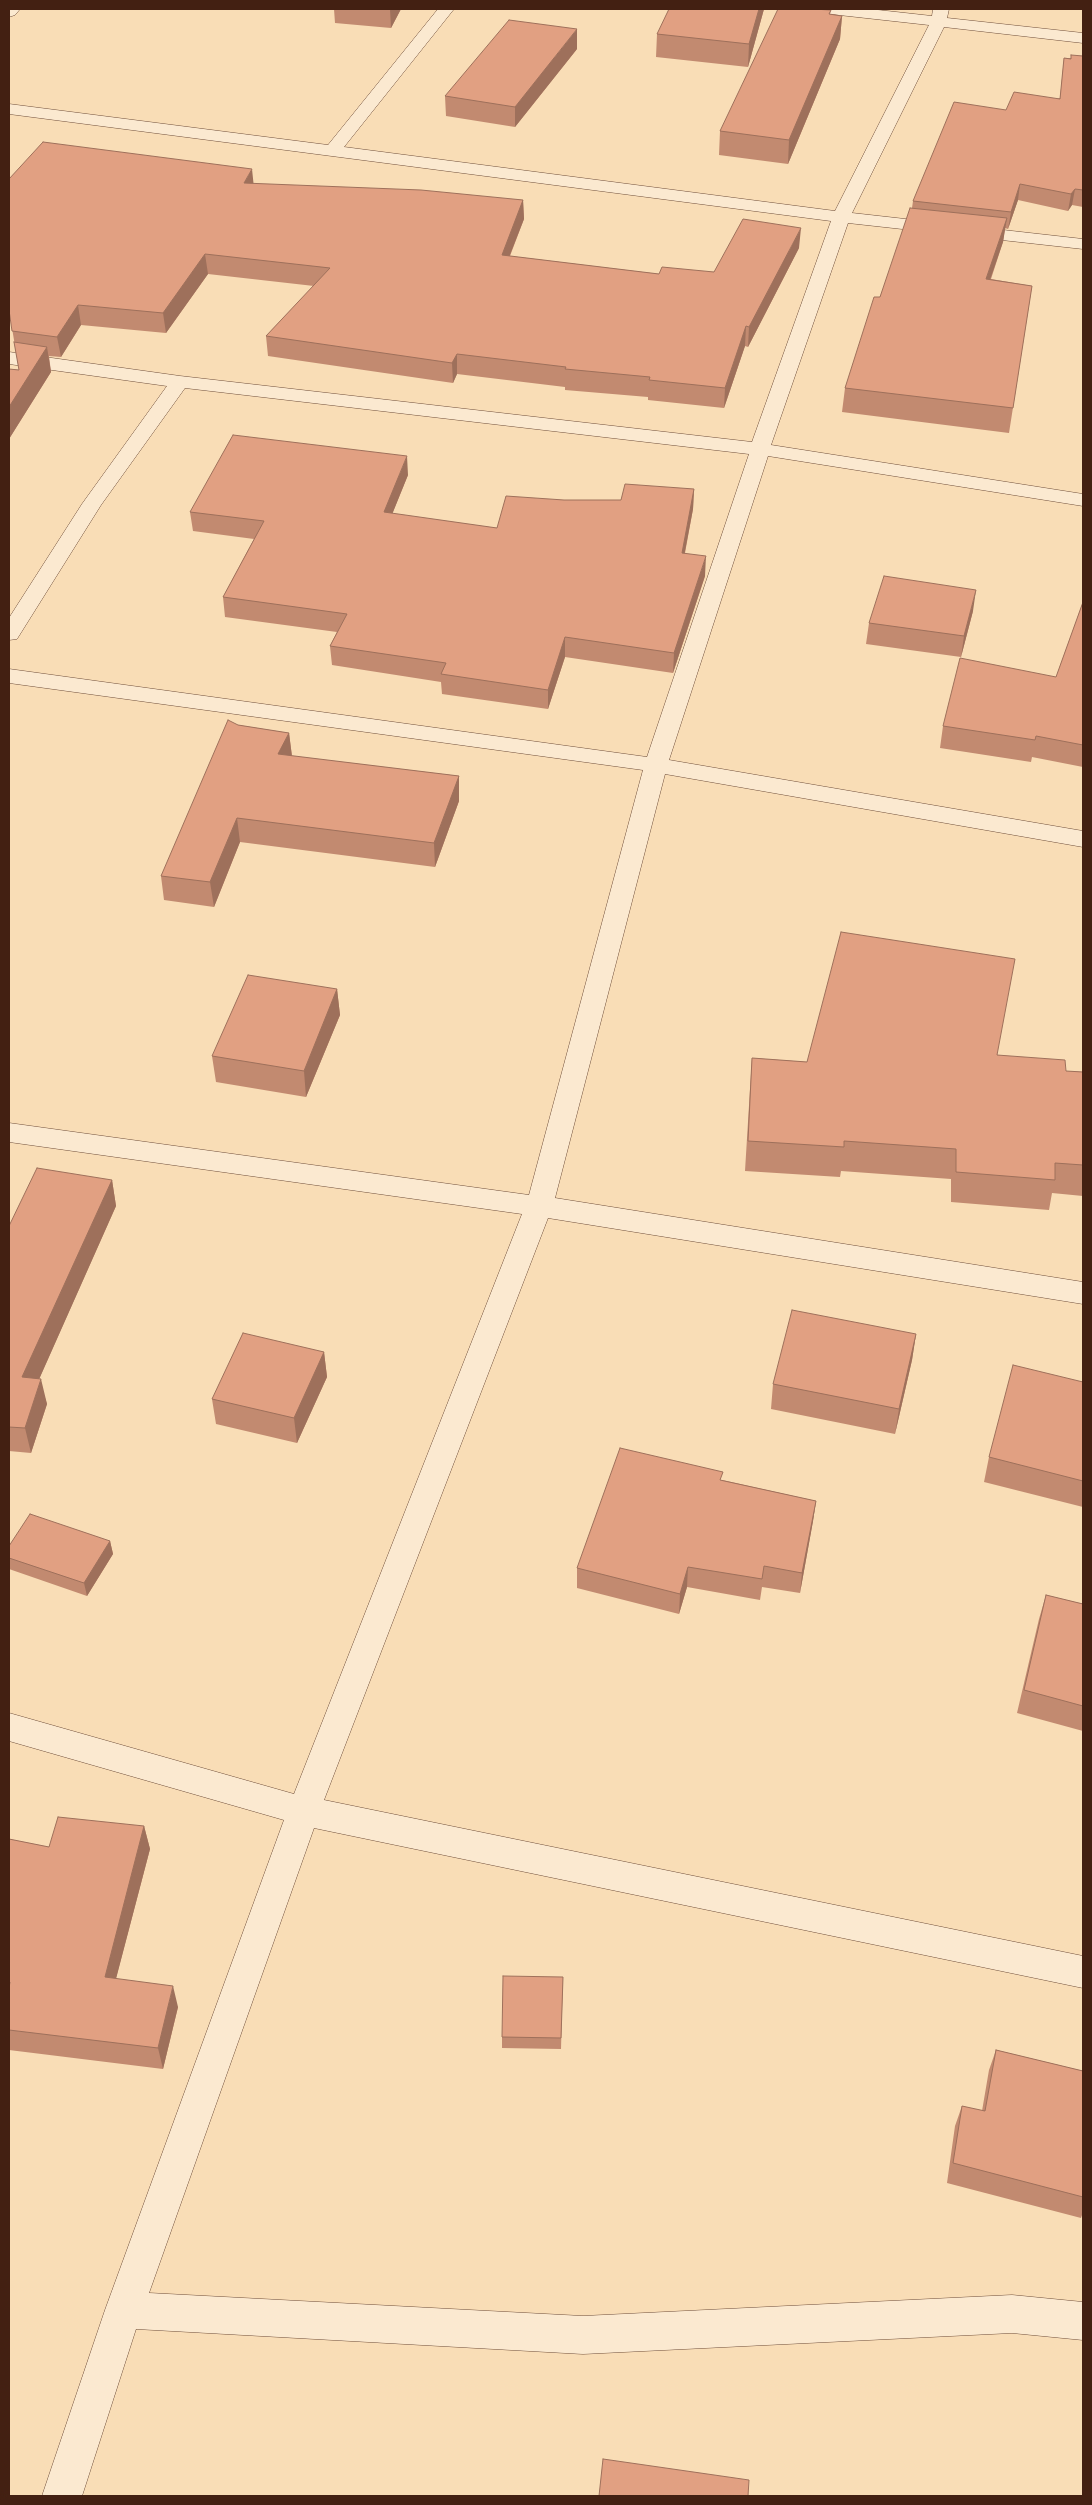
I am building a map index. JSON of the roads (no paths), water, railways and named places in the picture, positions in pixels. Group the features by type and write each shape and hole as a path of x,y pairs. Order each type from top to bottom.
{"street":[{"path":"9,12 12,9"},
{"path":"331,152 446,9"},
{"path":"830,9 939,16 1083,38"},
{"path":"62,2496 124,2310 304,1811 539,1206 656,765 760,449 841,217 896,110 939,16"},
{"path":"9,109 841,217 1083,244"},
{"path":"9,358 180,382 760,449 1083,500"},
{"path":"9,634 38,592 92,504 180,382"},
{"path":"9,676 656,765 1083,838"},
{"path":"9,1132 539,1206 1083,1293"},
{"path":"9,1727 304,1811 1083,1972"},
{"path":"124,2310 584,2335 1012,2314 1083,2321"}]}
